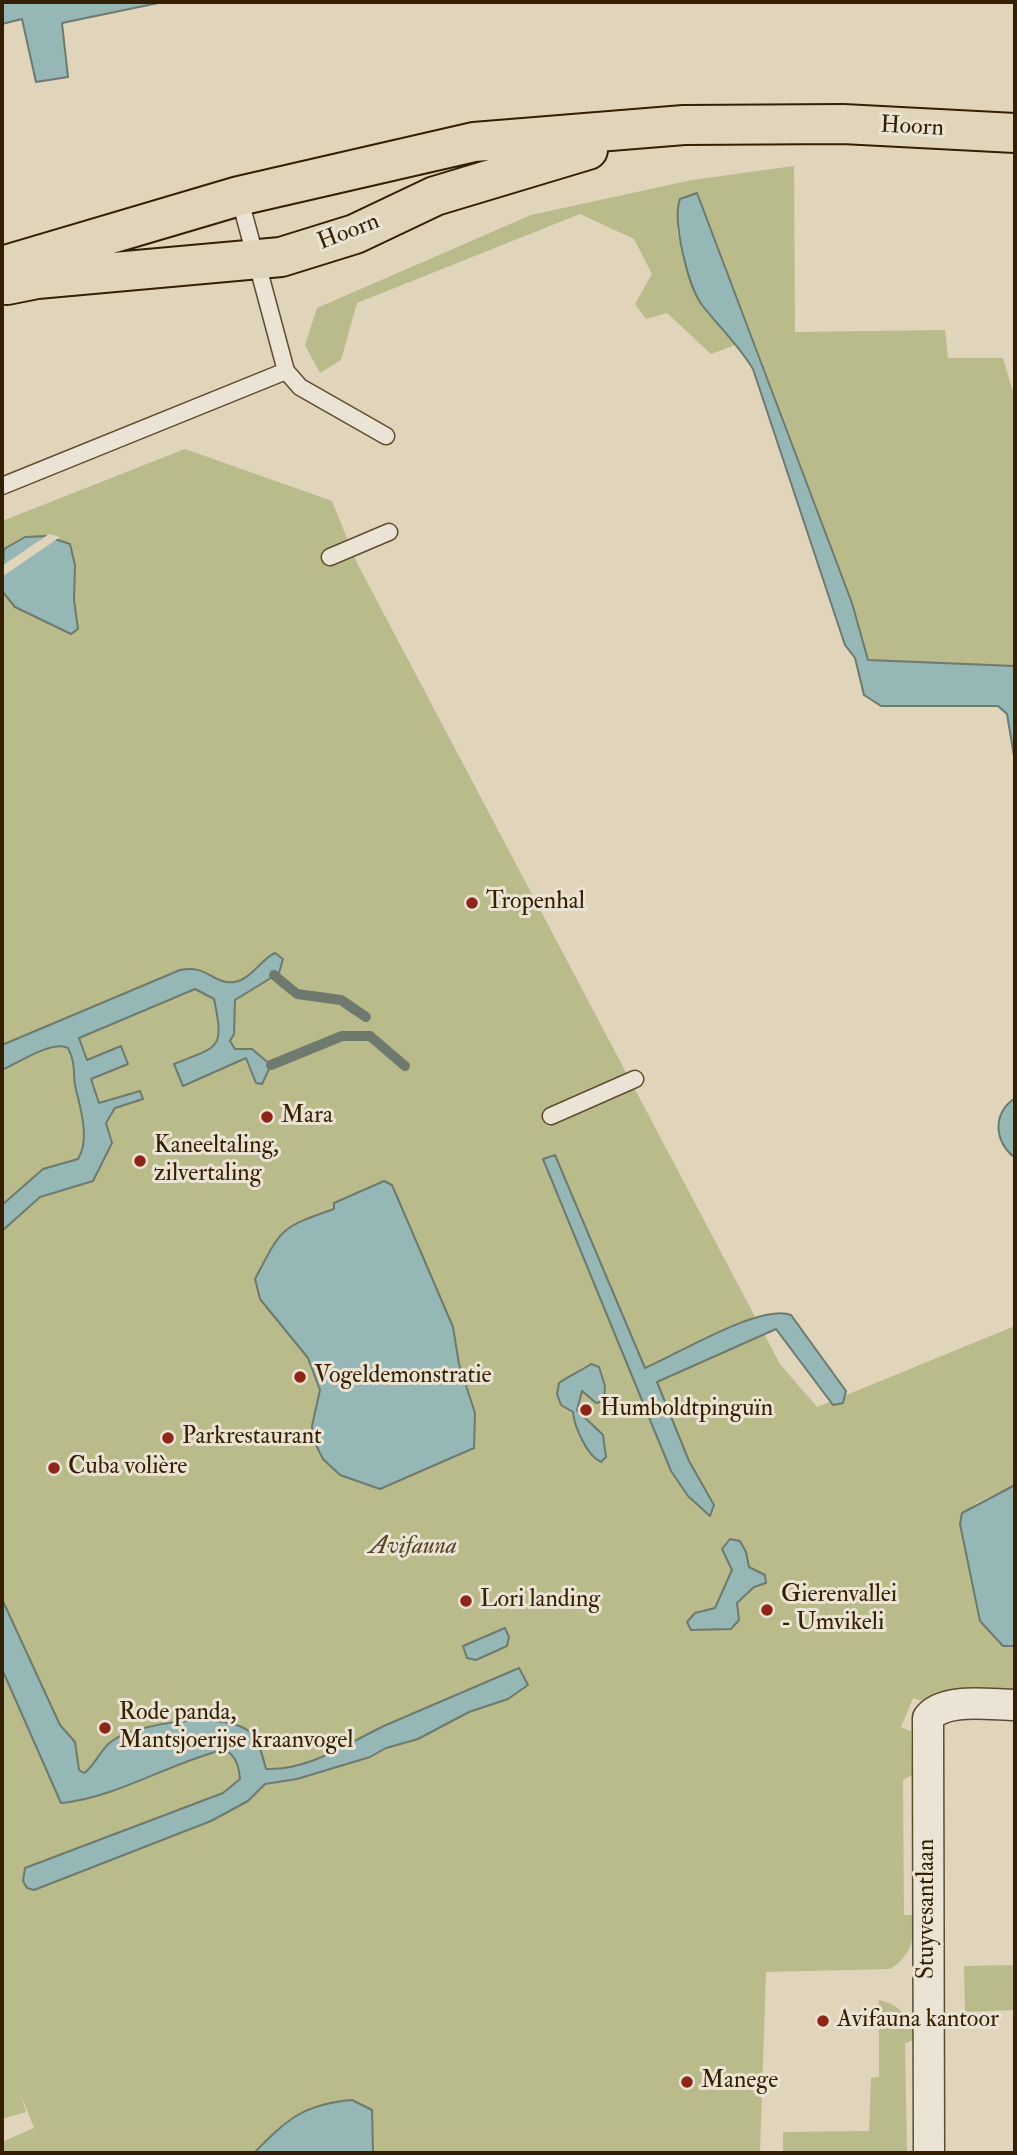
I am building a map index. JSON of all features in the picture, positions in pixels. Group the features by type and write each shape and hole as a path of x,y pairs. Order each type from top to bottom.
{"main road":[{"name":"Hoorn","path":"2,266 239,196 474,142 684,124 844,124 1015,133"},
{"name":"Hoorn","path":"2,286 37,279 255,262 355,234 435,196 499,175 684,124"}],"street":[{"name":"Stuyvesantlaan","path":"929,2153 928,1723 934,1709 947,1706 1015,1705"}],"lane":[{"path":"239,196 286,371 300,387 386,436"},
{"path":"2,486 286,371"},
{"path":"330,557 389,532"},
{"path":"551,1116 635,1079"}],"green space":[{"path":"794,166 795,332 945,330 948,358 1003,358 1015,399 1015,666 868,660 852,603 751,333 677,208 677,233 699,302 738,344 711,354 667,313 646,319 635,304 652,274 634,239 580,214 357,303 341,360 320,373 305,345 317,308 531,215 692,180"},
{"name":"Avifauna","path":"185,449 332,501 357,563 780,1364 817,1407 1015,1326 1015,1485 976,1503 960,1524 980,1621 1003,1645 1015,1646 1015,1691 945,1692 922,1701 913,1698 901,1727 911,1731 912,1775 903,1780 904,1915 914,1915 910,1946 903,1958 890,1969 766,1972 760,2153 2,2153 2,2142 34,2128 21,2095 26,2112 2,2119 2,521"},
{"path":"1015,1965 1015,2010 965,2012 964,1966"},
{"path":"879,2000 899,2009 914,2032 915,2040 905,2043 907,2153 783,2153 783,2132 869,2131 871,2078 879,2077"}],"water":[{"path":"2,2 163,2 62,23 68,77 36,82 22,19 2,24"},
{"path":"697,193 852,603 868,660 1015,666 1015,762 1007,714 998,706 881,706 864,695 855,658 845,645 753,369 702,305 692,284 680,237 678,209 680,199"},
{"path":"46,536 70,544 75,565 74,600 78,629 71,634 15,607 2,591 4,549 25,537"},
{"path":"275,953 283,959 279,973 235,1000 234,1034 230,1041 235,1049 252,1049 271,1065 262,1084 256,1083 246,1058 183,1086 174,1064 209,1049 218,1038 214,999 195,989 79,1038 87,1060 121,1046 128,1064 91,1079 99,1103 140,1091 143,1099 115,1108 106,1123 112,1143 93,1181 40,1197 2,1231 2,1205 43,1169 78,1159 84,1134 68,1048 61,1046 44,1050 2,1070 2,1045 180,970 197,970 227,982 240,980"},
{"path":"1015,1098 1015,1158 1003,1144 998,1128 1002,1112"},
{"path":"555,1155 645,1368 718,1332 760,1316 777,1313 791,1315 846,1391 843,1403 833,1405 776,1329 657,1382 689,1461 714,1505 710,1516 688,1496 671,1471 543,1159"},
{"path":"384,1181 392,1185 453,1327 459,1364 475,1413 474,1448 380,1489 340,1475 323,1459 313,1439 312,1426 320,1390 308,1358 260,1299 255,1279 277,1239 284,1232 302,1221 334,1209 334,1203"},
{"path":"591,1364 599,1367 605,1386 604,1401 596,1403 582,1391 577,1410 603,1435 606,1457 601,1462 586,1447 573,1412 561,1405 557,1394 559,1383"},
{"path":"1015,1485 1015,1646 1003,1646 980,1621 960,1524 962,1513"},
{"path":"730,1539 740,1541 749,1567 765,1575 766,1583 754,1587 737,1603 739,1620 731,1629 691,1630 687,1622 695,1613 715,1608 732,1570 722,1549"},
{"path":"2,1599 60,1725 75,1742 79,1770 84,1773 108,1744 124,1735 161,1724 204,1720 240,1726 252,1734 266,1769 298,1765 519,1668 528,1685 508,1699 469,1712 418,1739 297,1779 265,1784 248,1801 211,1821 34,1890 27,1888 23,1881 25,1868 223,1793 240,1779 240,1774 234,1757 222,1750 101,1795 61,1803 2,1669"},
{"path":"505,1628 509,1637 507,1646 476,1660 467,1658 463,1646"},
{"path":"352,2100 372,2110 373,2153 254,2153 297,2115 321,2105"}],"pier":[{"path":"49,534 60,537 2,577 2,566"}],"waterway":[{"path":"274,975 297,994 341,1000 366,1017"},
{"path":"271,1065 342,1036 370,1036 405,1066"}],"place":[{"name":"Tropenhal","path":"472,903"},
{"name":"Mara","path":"267,1117"},
{"name":"Kaneeltaling, zilvertaling","path":"140,1161"},
{"name":"Vogeldemonstratie","path":"300,1377"},
{"name":"Humboldtpinguïn","path":"586,1410"},
{"name":"Parkrestaurant","path":"168,1438"},
{"name":"Cuba volière","path":"54,1468"},
{"name":"Lori landing","path":"466,1601"},
{"name":"Gierenvallei - Umvikeli","path":"767,1610"},
{"name":"Rode panda, Mantsjoerijse kraanvogel","path":"105,1728"},
{"name":"Avifauna kantoor","path":"823,2021"},
{"name":"Manege","path":"687,2082"}]}
